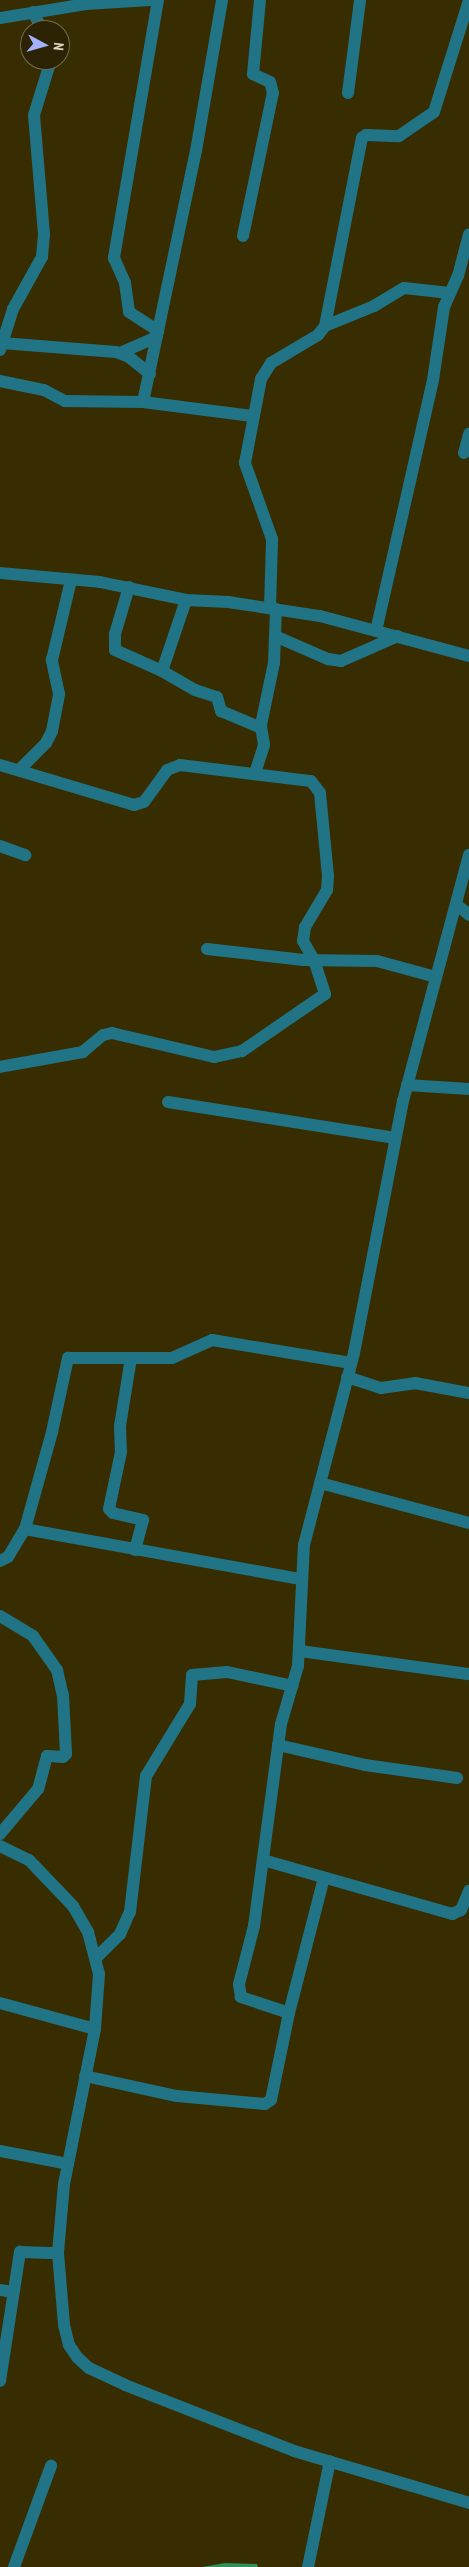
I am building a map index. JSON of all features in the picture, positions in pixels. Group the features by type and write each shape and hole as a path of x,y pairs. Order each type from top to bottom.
{"street":[{"path":"0,18 34,12 150,0"},
{"path":"158,0 114,258 125,283 129,312 158,334"},
{"path":"144,402 196,151 222,0"},
{"path":"243,236 273,92 270,82 253,74 260,0"},
{"path":"348,93 360,0"},
{"path":"255,773 264,745 261,728 272,680 275,636 272,539 245,463 252,416 266,367 318,335 325,326 362,138 366,135 399,136 434,112 469,0"},
{"path":"34,12 38,20"},
{"path":"48,70 34,115 44,234 42,257 13,309 1,346 120,353 158,334"},
{"path":"376,631 433,380 444,306 469,234"},
{"path":"325,326 374,306 404,288 450,293"},
{"path":"120,353 150,374"},
{"path":"0,381 44,390 64,401 144,402 252,416"},
{"path":"464,453 469,434"},
{"path":"0,573 129,587 186,600 273,609 398,636 469,656"},
{"path":"19,770 50,736 59,694 52,660 71,580"},
{"path":"129,587 119,615 114,648 162,671 195,690 217,697 221,711 261,728"},
{"path":"162,671 186,600"},
{"path":"275,636 328,659 340,661 398,636"},
{"path":"0,766 134,805 144,802 160,776 173,766 255,773 311,782 320,792 328,885 324,897 305,927 303,941 314,960 325,988 324,996 233,1055 204,1055 112,1033 76,1054 0,1066"},
{"path":"0,846 25,855"},
{"path":"289,2013 239,1994 263,1860 278,1745 300,1651 301,1579 307,1525 320,1483 351,1363 407,1085 469,855"},
{"path":"456,904 469,915"},
{"path":"207,950 314,960 377,961 436,977"},
{"path":"407,1085 469,1089"},
{"path":"168,1102 395,1138"},
{"path":"0,1561 8,1557 25,1529 52,1432 66,1360 172,1358 212,1340 351,1363"},
{"path":"131,1358 120,1426 121,1447 109,1509 112,1513 143,1520 135,1550"},
{"path":"347,1377 380,1388 415,1383 469,1393"},
{"path":"320,1483 469,1523"},
{"path":"25,1529 301,1579"},
{"path":"0,1616 37,1640 57,1670 63,1695 66,1754 63,1757 47,1756 38,1789 0,1834"},
{"path":"300,1651 469,1674"},
{"path":"97,1957 120,1934 130,1912 146,1776 190,1704 192,1675 227,1672 293,1686"},
{"path":"278,1745 365,1765 457,1778"},
{"path":"0,1846 29,1860 67,1899 88,1932 97,1957 100,1974 95,2030 68,2164 58,2253 69,2345 89,2368 226,2425 330,2461 469,2503"},
{"path":"263,1860 452,1914 461,1910 469,1891"},
{"path":"85,2076 176,2096 268,2104 289,2013 324,1878"},
{"path":"0,2004 95,2030"},
{"path":"0,2150 68,2164"},
{"path":"1,2373 6,2291 20,2252 58,2253"},
{"path":"308,2567 330,2461"},
{"path":"14,2567 51,2466"}],"shaded area":[{"path":"225,2563 257,2564 258,2567 202,2567"}]}
